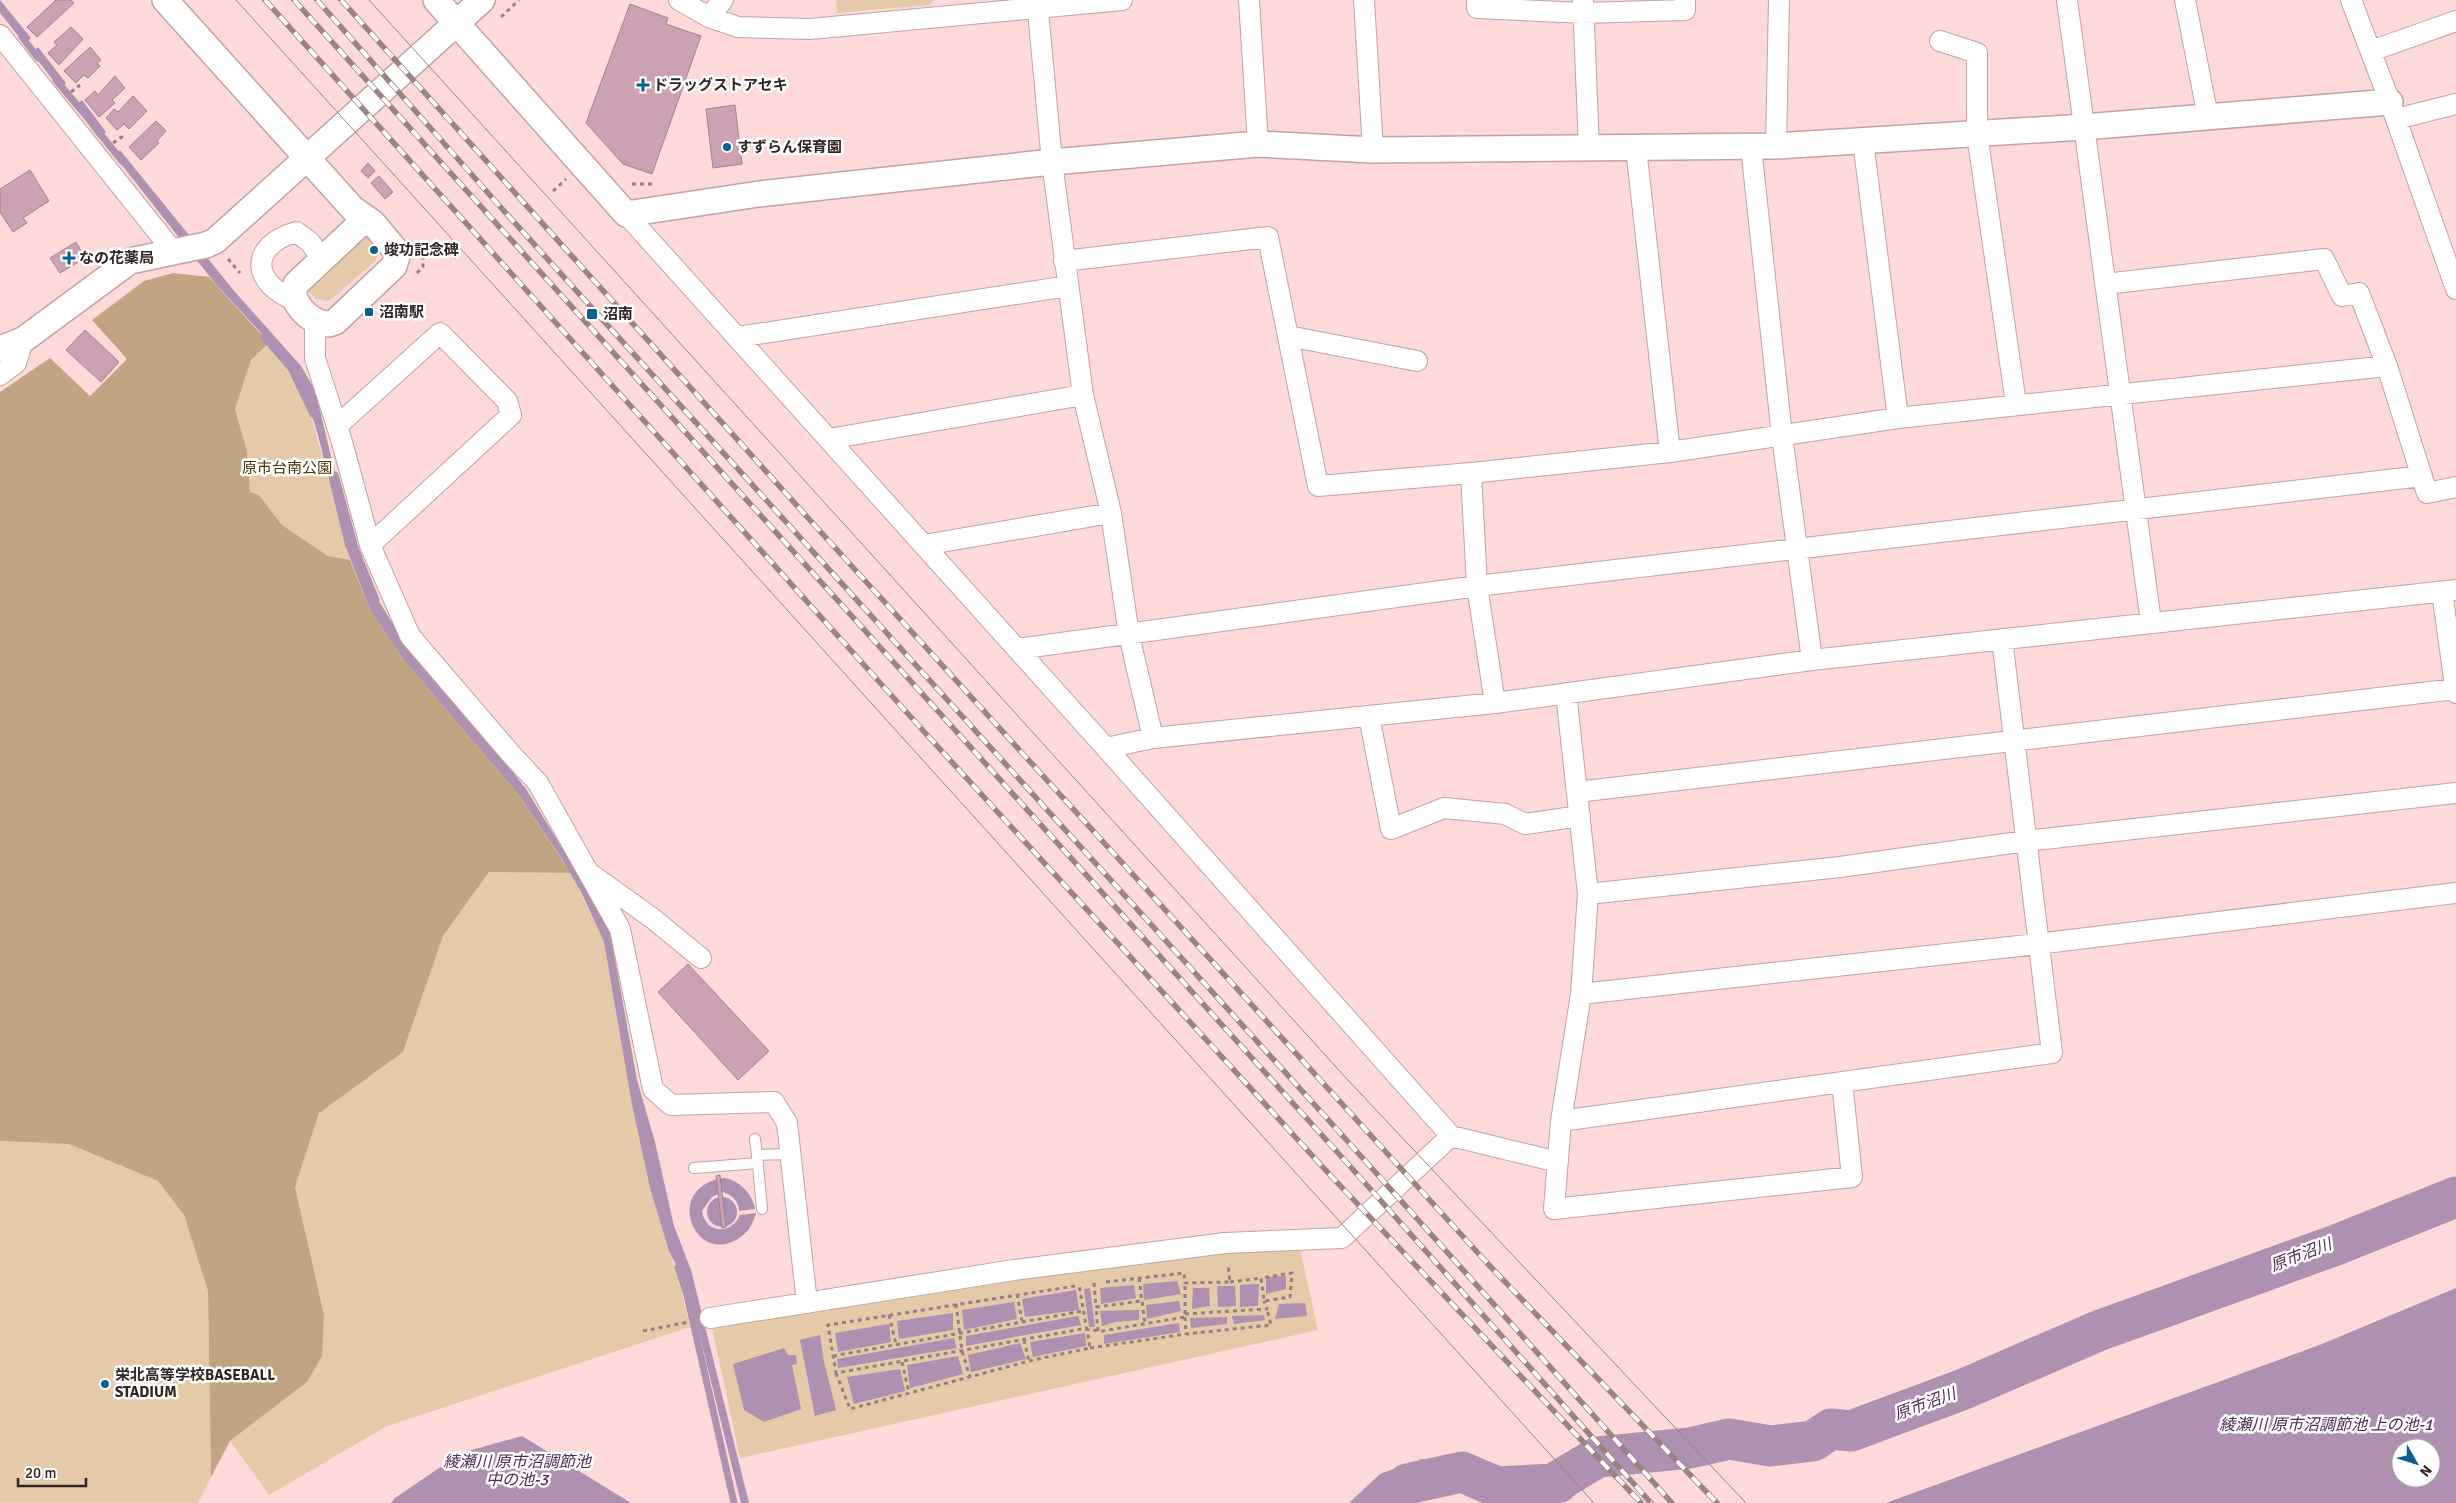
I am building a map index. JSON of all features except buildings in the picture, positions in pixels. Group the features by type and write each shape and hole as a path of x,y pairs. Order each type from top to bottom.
{"street":[{"path":"165,0 360,221 398,252 394,266 335,322 329,325 315,322 295,300 282,295 262,272 261,259 266,248 280,237 296,232 310,242 322,258"},
{"path":"436,0 1106,748 1450,1136 1558,1162"},
{"path":"0,375 16,363 11,344 130,261 206,245 215,240 482,0"},
{"path":"679,0 709,17 738,28 810,29 947,9 1122,0"},
{"path":"709,17 723,0"},
{"path":"1249,0 1258,144"},
{"path":"1364,0 1373,150"},
{"path":"1477,0 1477,8 1583,7 1685,10 1685,0"},
{"path":"1776,146 1779,0"},
{"path":"2067,0 2106,284 2134,510 2151,622"},
{"path":"2184,0 2208,117"},
{"path":"2351,0 2393,111 2456,289"},
{"path":"1037,5 1052,162 1083,395 1111,513 1129,635 1153,738"},
{"path":"1583,7 1589,148"},
{"path":"2371,51 2456,21"},
{"path":"0,35 172,251"},
{"path":"1940,41 1977,53 1977,134 2016,404"},
{"path":"626,214 760,194 1052,162 1258,144 1373,150 1751,147 2084,127 2208,117 2393,111 2456,104"},
{"path":"1863,141 1898,418"},
{"path":"1751,147 1782,436 1812,660"},
{"path":"1636,148 1670,452"},
{"path":"295,300 293,292 299,279 360,221"},
{"path":"1064,261 1268,237 1318,486 1471,473 1670,452 1898,418 2387,366"},
{"path":"2106,284 2324,259 2342,296 2359,293 2387,366 2427,493 2456,487"},
{"path":"738,337 1068,286"},
{"path":"315,322 315,358 337,426 370,545 410,636 538,783 620,929 653,1089 671,1105 774,1102 787,1123 807,1302"},
{"path":"337,426 440,333 507,401 512,415 370,545"},
{"path":"1288,336 1417,361"},
{"path":"829,439 1083,395"},
{"path":"1471,473 1477,586 1496,703"},
{"path":"1017,650 1477,586 2422,476"},
{"path":"924,545 1111,513"},
{"path":"1106,748 1153,738 1496,703 1812,660 2449,591 2456,694"},
{"path":"1561,1121 2052,1053 2002,639"},
{"path":"1577,792 2455,689"},
{"path":"1566,693 1588,894 1581,994 1561,1121 1554,1209 1852,1177 1842,1082"},
{"path":"1369,716 1391,829 1444,808 1506,814 1525,824 1580,816"},
{"path":"1588,894 1840,867 2026,841 2456,793"},
{"path":"586,871 652,918 701,958"},
{"path":"1581,994 2038,944 2456,892"},
{"path":"710,1318 1014,1270 1225,1243 1342,1238 1450,1136"}],"lane":[{"path":"755,1140 762,1209"},
{"path":"694,1168 790,1154"}],"path":[{"path":"497,20 519,0"},
{"path":"122,137 126,134"},
{"path":"560,171 572,184"},
{"path":"553,191 566,178"},
{"path":"626,181 635,185 662,183"},
{"path":"416,274 423,267 424,257 421,249"},
{"path":"424,257 440,251 456,258"},
{"path":"1225,1243 1230,1282"},
{"path":"1186,1334 1184,1273 1017,1294 828,1325 836,1373 850,1409 1029,1361 1090,1348 1186,1334 1271,1325 1264,1301 1261,1278"},
{"path":"1185,1283 1230,1282 1292,1273 1290,1297 1264,1301"},
{"path":"1139,1278 1145,1324"},
{"path":"1094,1284 1098,1331"},
{"path":"1079,1285 1090,1348"},
{"path":"1017,1294 1022,1321"},
{"path":"1096,1307 1142,1301"},
{"path":"956,1304 962,1351 970,1377"},
{"path":"836,1373 1086,1329 1098,1331 1145,1324 1185,1315 1267,1308"},
{"path":"833,1356 1083,1311"},
{"path":"889,1315 896,1344"},
{"path":"643,1331 678,1324"},
{"path":"1024,1340 1029,1361"},
{"path":"902,1362 909,1393"}],"green space":[{"path":"836,0 934,0 929,5 837,13"},
{"path":"361,237 371,238 379,247 379,253 375,261 333,298 328,301 316,299 308,290"},
{"name":"原市台南公園","path":"269,343 294,369 305,393 350,560 328,556 282,525 259,495 250,492 247,451 235,409 251,360"},
{"path":"489,872 571,873 604,942 632,1105 650,1188 680,1285 690,1327 387,1426 269,1495 230,1441 307,1382 324,1315 295,1187 319,1112 403,1052 443,936"},
{"name":"栄北高等学校BASEBALL STADIUM","path":"0,1141 69,1144 158,1181 184,1215 208,1291 211,1477 198,1503 0,1503"},
{"path":"1298,1240 1318,1330 740,1458 710,1318"}],"shaded area":[{"path":"173,273 209,277 269,343 251,360 235,409 247,451 250,492 259,495 282,525 328,556 350,560 370,610 403,659 518,794 571,873 489,872 443,936 403,1052 319,1113 295,1187 324,1315 322,1356 307,1382 230,1441 211,1477 208,1291 184,1215 158,1181 69,1144 0,1141 0,392 50,358 90,396 127,359 92,320 144,281"}],"water":[{"path":"0,0 31,38 25,44 0,13"},
{"path":"38,47 66,83 60,89 32,53"},
{"path":"82,100 106,132 99,138 74,106"},
{"path":"120,150 235,292 301,366 315,390 352,543 367,582 411,653 468,716 526,789 592,897 610,932 637,1080 655,1142 674,1226 691,1270 749,1503 741,1503 688,1288 669,1251 650,1188 632,1105 604,942 582,894 564,862 518,794 403,659 370,610 345,545 318,435 305,393 294,369 214,282 114,155"},
{"path":"723,1178 734,1181 744,1188 754,1203 755,1209 739,1211 734,1199 723,1192 712,1197 702,1211 704,1219 708,1224 713,1228 725,1229 736,1222 740,1215 756,1213 744,1235 721,1245 708,1242 698,1234 691,1222 690,1208 694,1195 705,1185"},
{"path":"722,1197 732,1202 737,1212 732,1222 722,1227 712,1222 707,1212 712,1202"},
{"path":"1286,1276 1286,1289 1266,1294 1266,1277"},
{"path":"1177,1281 1181,1294 1144,1300 1143,1284"},
{"path":"1259,1284 1258,1306 1240,1307 1240,1285"},
{"path":"1134,1285 1136,1298 1101,1304 1100,1288"},
{"path":"1217,1286 1235,1286 1236,1306 1218,1307"},
{"path":"1090,1288 1095,1327 1089,1327 1084,1289"},
{"path":"1193,1288 1209,1288 1210,1306 1192,1309"},
{"name":"綾瀬川 原市沼調節池 上の池-1","path":"2456,1288 2456,1503 1886,1503 2322,1344"},
{"path":"1076,1290 1079,1310 1025,1317 1022,1299"},
{"path":"1179,1301 1181,1311 1147,1319 1146,1305"},
{"path":"1014,1302 1017,1319 964,1330 962,1310"},
{"path":"1305,1303 1307,1316 1275,1319 1279,1304"},
{"path":"1139,1310 1139,1320 1115,1322 1102,1326 1100,1311"},
{"path":"953,1313 953,1330 899,1339 897,1321"},
{"path":"1264,1315 1265,1320 1234,1324 1232,1316"},
{"path":"1078,1316 1081,1325 966,1346 966,1336"},
{"path":"1227,1317 1227,1324 1191,1328 1190,1318"},
{"path":"1179,1323 1180,1332 1104,1344 1104,1335"},
{"path":"889,1324 891,1342 838,1352 835,1333"},
{"path":"1085,1333 1086,1346 1033,1357 1030,1342"},
{"path":"820,1335 824,1362 836,1410 815,1416 800,1340"},
{"path":"954,1338 957,1348 838,1368 837,1359"},
{"path":"1020,1343 1026,1359 971,1372 968,1355"},
{"path":"784,1348 788,1355 796,1355 797,1364 792,1365 801,1409 764,1422 744,1410 733,1364"},
{"path":"958,1356 963,1374 910,1388 907,1365"},
{"path":"900,1369 905,1391 854,1404 847,1377"},
{"name":"綾瀬川 原市沼調節池 中の池-3","path":"522,1436 631,1503 391,1503 395,1498 461,1453"},
{"path":"1578,1458 1592,1465 1579,1490 1566,1502 1539,1499 1461,1478 1432,1468 1380,1488 1366,1503 1349,1503 1380,1474 1422,1459 1498,1474 1543,1490"}],"waterway":[{"path":"22,37 38,58"},
{"path":"56,80 81,110"},
{"path":"97,130 122,161"},
{"path":"264,337 291,368 313,414"},
{"path":"335,475 355,548 376,600"},
{"name":"原市沼川","path":"1385,1503 1407,1484 1462,1472 1497,1487 1553,1484 1598,1457 1690,1448 1729,1439 1770,1446 1813,1441 1831,1429 1851,1431 1964,1389 2098,1331 2336,1245 2456,1197"},
{"path":"678,1267 687,1295 734,1503"}],"tram line":[{"path":"236,0 1594,1503"},
{"path":"369,0 1346,1078 1746,1503"}],"railway":[{"path":"265,0 928,736 1331,1176 1641,1503"},
{"path":"294,0 1348,1164 1651,1503"},
{"path":"317,0 504,211 1342,1135 1672,1503"},
{"path":"341,0 818,529 1488,1264 1717,1503"}],"place":[{"name":"ドラッグストアセキ","path":"643,85"},
{"name":"すずらん保育園","path":"727,147"},
{"name":"竣功記念碑","path":"374,250"},
{"name":"なの花薬局","path":"69,258"},
{"name":"沼南駅","path":"369,312"},
{"name":"沼南","path":"592,314"},
{"name":"栄北高等学校BASEBALL STADIUM","path":"105,1384"}]}
